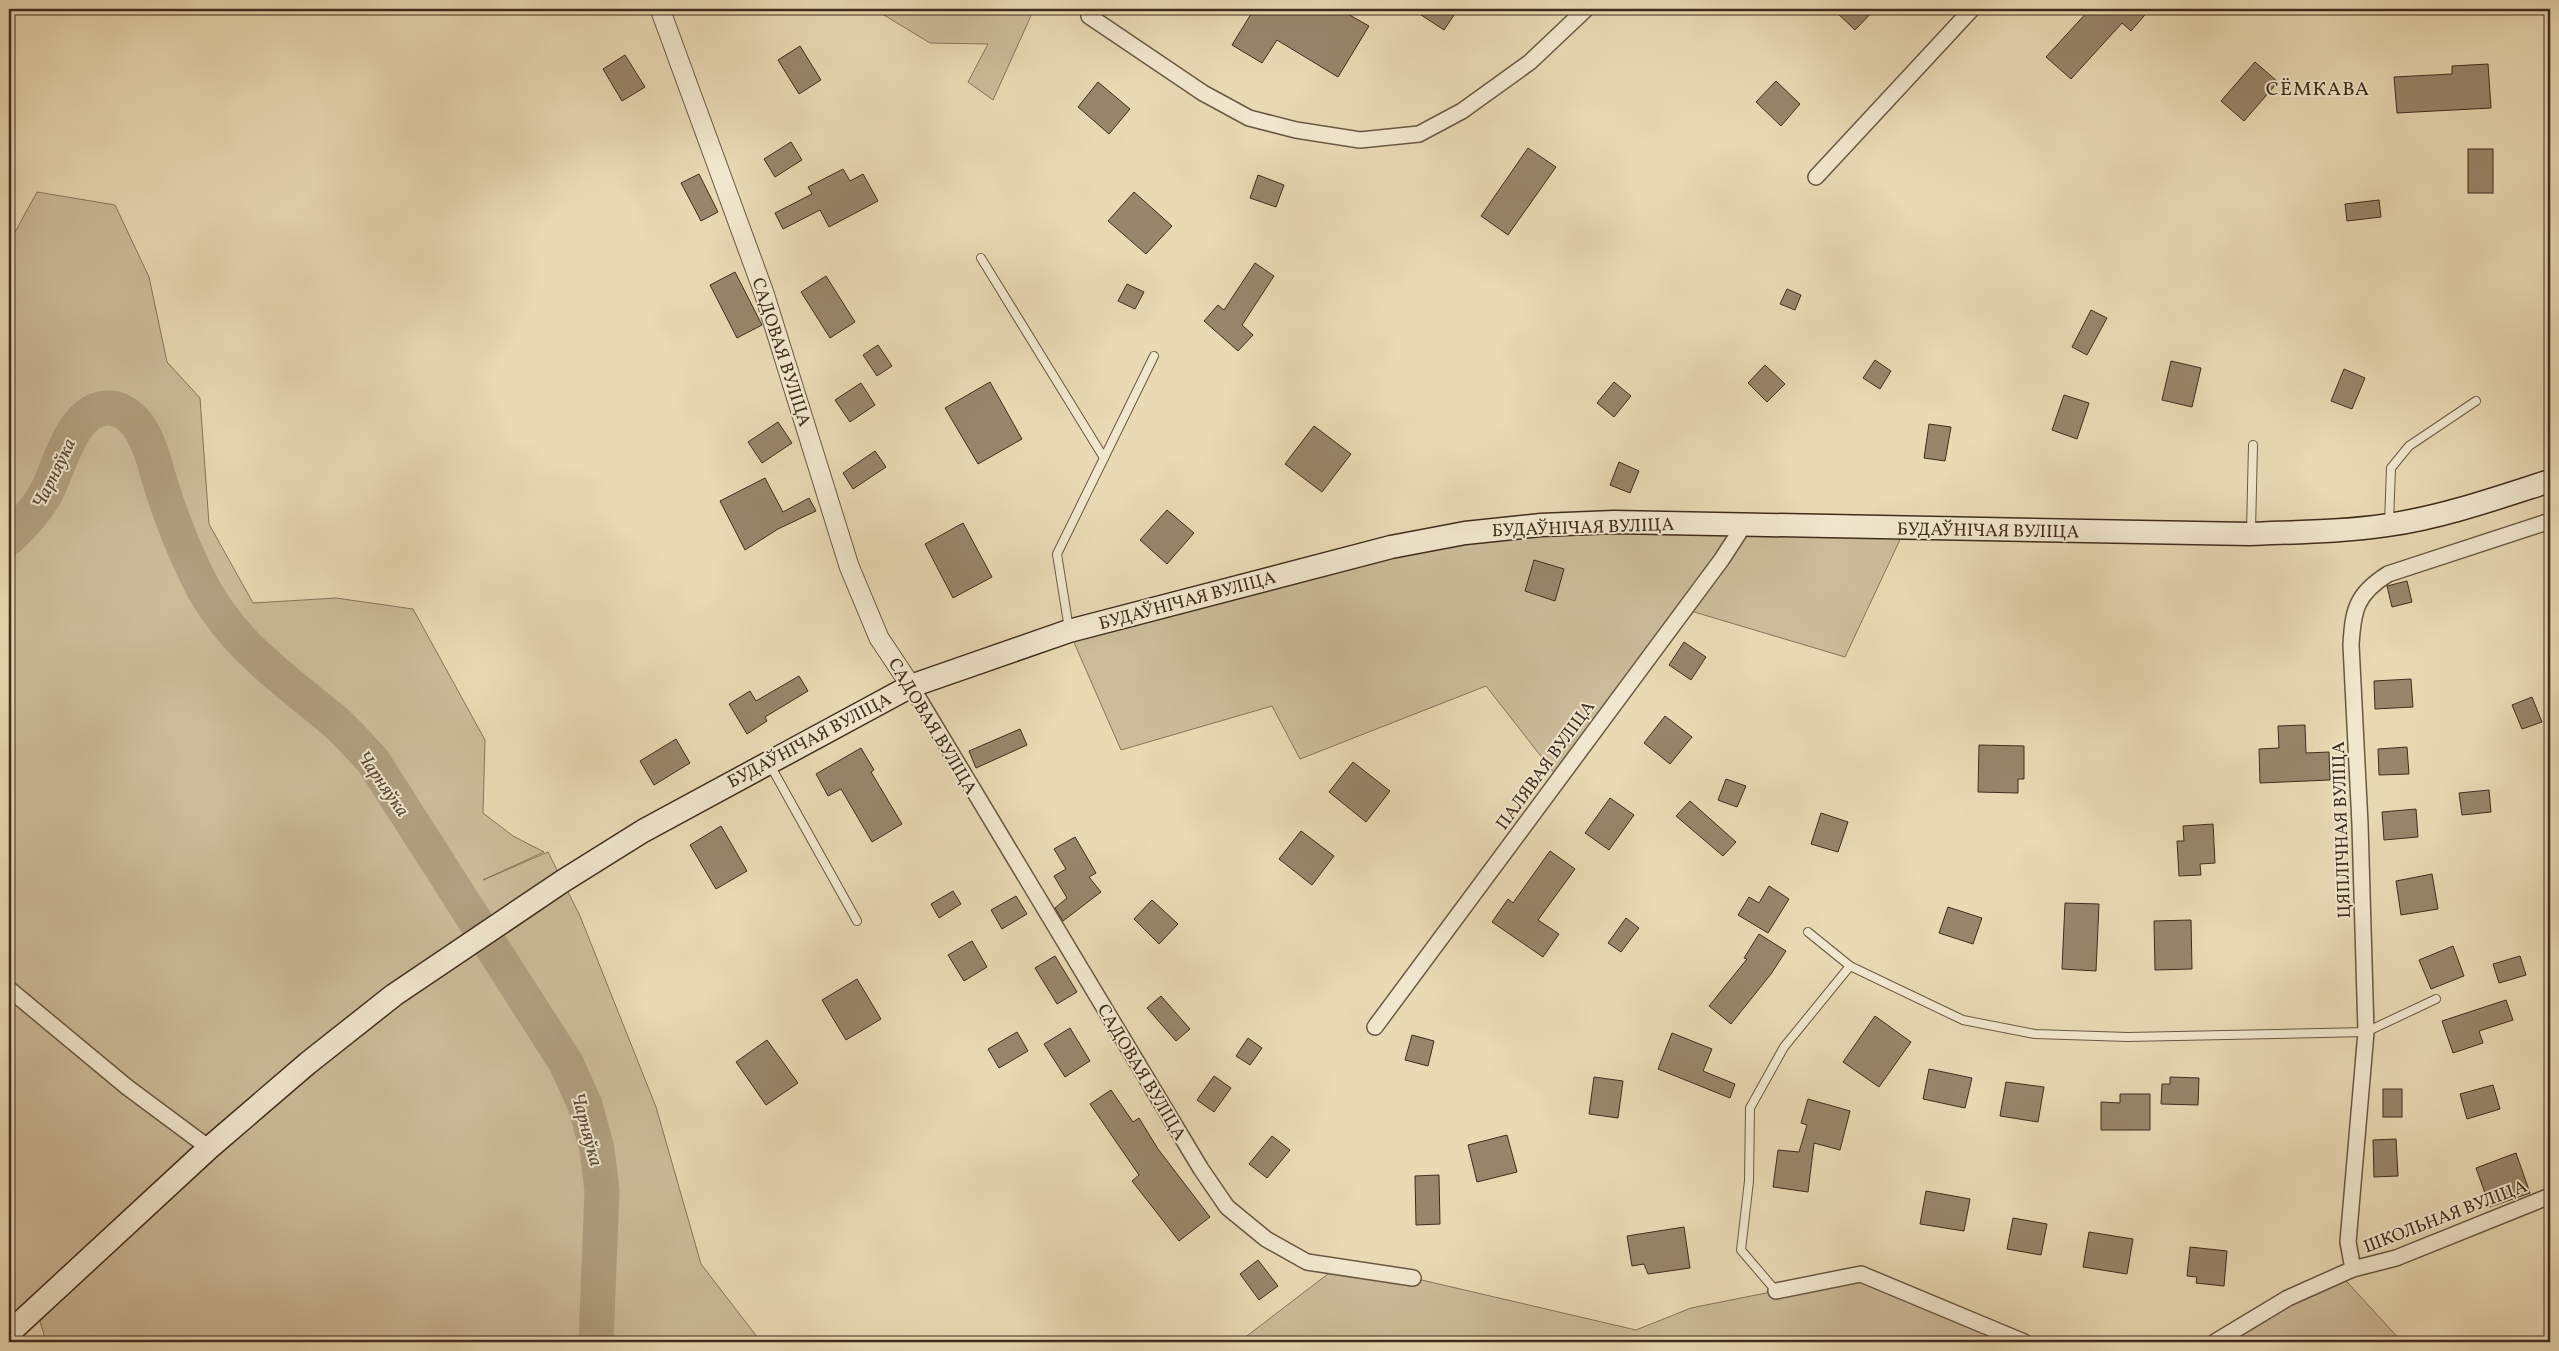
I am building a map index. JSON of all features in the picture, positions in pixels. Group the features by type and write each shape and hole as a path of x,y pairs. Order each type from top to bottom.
{"main road":[{"name":"БУДАЎНІЧАЯ ВУЛІЦА","path":"9,1332 209,1148 308,1063 394,995 562,881 643,831 768,761 911,686 1069,631 1311,566 1466,533 1540,525 1614,522 2250,534 2325,531 2388,525 2446,513 2550,481"}],"street":[{"name":"САДОВАЯ ВУЛІЦА","path":"660,9 764,293 849,566 879,638 911,686 1191,1152 1227,1207 1266,1239 1307,1262 1413,1278"},
{"path":"1089,16 1203,93 1249,118 1296,130 1360,140 1419,134 1462,112 1530,62 1586,9"},
{"path":"1816,177 1972,9"},
{"name":"ЦЯПЛІЧНАЯ ВУЛІЦА","path":"2353,1270 2348,1242 2366,1032 2360,824 2351,645 2353,616 2370,585 2388,574 2550,520"},
{"name":"ПАЛЯВАЯ ВУЛІЦА","path":"1375,1027 1722,559 1744,525"},
{"path":"9,989 127,1087 209,1148"},
{"name":"ШКОЛЬНАЯ ВУЛІЦА","path":"2215,1342 2288,1298 2353,1270 2396,1258 2550,1196"},
{"path":"1776,1291 1861,1274 2024,1342"}],"lane":[{"path":"981,258 1104,458"},
{"path":"1069,631 1057,554 1154,356"},
{"path":"2388,525 2391,468 2409,446 2476,401"},
{"path":"2250,534 2253,445"},
{"path":"768,761 857,921"},
{"path":"1808,932 1850,966 1963,1020 2035,1034 2128,1036 2366,1032 2436,999"},
{"path":"1776,1291 1740,1250 1749,1180 1750,1108 1784,1047 1850,966"}],"shaded area":[{"path":"874,9 1034,9 993,100 968,82 988,44 930,43"},
{"path":"37,192 115,205 149,277 167,362 200,398 209,524 253,603 336,598 413,609 485,740 483,813 513,836 544,852 483,880 548,852 580,916 656,1107 701,1264 761,1342 46,1342 36,1307 9,1332 9,243"},
{"path":"1905,529 1845,657 1684,609 1558,778 1486,686 1300,759 1272,706 1121,750 1069,631 1465,533"},
{"path":"1337,1267 1413,1278 1636,1330 1691,1308 1861,1274 2024,1342 1239,1342"},
{"path":"2338,1272 2402,1342 2215,1342"}],"building":[{"path":"1254,9 1339,9 1369,26 1338,77 1277,40 1262,63 1232,45"},
{"path":"1412,9 1458,9 1444,30"},
{"path":"1833,9 1875,9 1855,30"},
{"path":"2090,9 2150,9 2131,31 2122,23 2071,79 2046,57"},
{"path":"800,46 821,80 799,94 778,60"},
{"path":"625,55 645,87 622,101 603,69"},
{"path":"2255,62 2278,82 2244,121 2221,101"},
{"path":"2488,64 2491,108 2397,113 2394,77 2452,74 2452,66"},
{"path":"1776,81 1800,104 1781,126 1756,102"},
{"path":"1098,82 1130,109 1109,134 1078,107"},
{"path":"791,142 802,160 775,177 764,159"},
{"path":"1528,148 1556,167 1508,235 1481,216"},
{"path":"2468,149 2493,149 2493,193 2468,193"},
{"path":"843,169 850,181 863,174 878,201 829,227 820,210 783,229 775,213 812,194 808,187"},
{"path":"699,174 718,212 701,221 681,183"},
{"path":"1258,175 1284,185 1276,207 1250,198"},
{"path":"1134,192 1172,226 1146,254 1108,221"},
{"path":"2379,200 2381,217 2347,221 2345,204"},
{"path":"1255,263 1274,276 1242,325 1253,335 1238,351 1204,321 1218,305 1224,310"},
{"path":"735,272 762,325 737,338 710,285"},
{"path":"826,276 855,322 830,338 801,292"},
{"path":"1127,284 1144,292 1135,309 1118,301"},
{"path":"1787,289 1801,295 1795,310 1780,304"},
{"path":"2091,310 2107,318 2087,355 2072,347"},
{"path":"878,345 892,366 877,376 863,355"},
{"path":"1875,360 1891,371 1880,389 1863,378"},
{"path":"2171,361 2201,368 2192,407 2162,400"},
{"path":"1765,365 1785,384 1767,402 1748,383"},
{"path":"2344,369 2365,378 2352,409 2331,401"},
{"path":"990,382 1022,439 978,464 945,408"},
{"path":"1614,382 1631,396 1614,417 1597,403"},
{"path":"861,383 875,405 850,422 835,400"},
{"path":"2064,395 2089,403 2077,439 2052,430"},
{"path":"778,422 792,443 762,463 748,442"},
{"path":"1929,424 1951,427 1945,461 1924,458"},
{"path":"1314,426 1351,454 1322,492 1285,464"},
{"path":"875,451 886,467 853,489 843,473"},
{"path":"1619,462 1639,471 1630,493 1610,485"},
{"path":"765,478 783,512 809,498 816,511 778,529 745,550 720,501"},
{"path":"1167,510 1194,533 1167,564 1140,540"},
{"path":"963,523 992,577 953,598 925,544"},
{"path":"1534,560 1564,569 1555,601 1525,591"},
{"path":"2407,581 2412,602 2392,607 2387,586"},
{"path":"1684,642 1706,657 1691,680 1669,665"},
{"path":"799,676 808,691 765,717 767,721 747,734 729,704 750,691 756,701"},
{"path":"2411,679 2413,707 2375,709 2374,681"},
{"path":"2532,697 2542,722 2522,729 2512,705"},
{"path":"1665,716 1692,737 1670,764 1644,743"},
{"path":"2305,725 2306,753 2329,752 2330,780 2260,783 2259,749 2279,748 2278,726"},
{"path":"1020,729 1027,745 976,768 969,751"},
{"path":"676,739 690,763 654,785 640,761"},
{"path":"1979,745 2024,746 2024,779 2018,779 2018,793 1978,792"},
{"path":"2407,747 2409,774 2379,775 2378,749"},
{"path":"861,748 874,770 871,772 902,824 872,842 841,789 828,796 816,774"},
{"path":"1353,762 1390,791 1366,822 1329,792"},
{"path":"1726,779 1746,786 1737,807 1718,800"},
{"path":"2489,790 2491,812 2462,815 2459,793"},
{"path":"1610,798 1634,815 1609,850 1585,833"},
{"path":"1690,801 1736,842 1723,856 1676,816"},
{"path":"2416,809 2418,837 2384,840 2382,812"},
{"path":"1821,813 1848,822 1838,852 1811,844"},
{"path":"2213,824 2215,863 2200,864 2201,875 2179,876 2177,841 2184,841 2183,826"},
{"path":"721,826 747,871 716,889 690,845"},
{"path":"1301,831 1334,856 1312,885 1279,859"},
{"path":"1075,837 1096,873 1089,877 1101,892 1063,921 1055,908 1067,898 1054,876 1066,869 1054,849"},
{"path":"1550,851 1575,869 1538,920 1559,934 1543,957 1492,922 1508,899 1513,903"},
{"path":"2432,874 2438,909 2401,915 2396,881"},
{"path":"1769,886 1789,899 1768,933 1738,915 1749,897 1759,903"},
{"path":"953,891 961,904 939,918 931,904"},
{"path":"1016,896 1027,914 1002,929 991,910"},
{"path":"1152,900 1178,924 1159,944 1134,919"},
{"path":"2065,903 2099,904 2096,971 2062,969"},
{"path":"1948,907 1982,918 1973,944 1939,933"},
{"path":"1626,918 1639,928 1621,952 1608,943"},
{"path":"2191,920 2192,969 2155,970 2154,921"},
{"path":"1759,934 1786,951 1771,974 1731,1024 1709,1006 1747,959 1744,958"},
{"path":"972,941 987,967 964,981 948,955"},
{"path":"2453,946 2464,976 2431,989 2419,960"},
{"path":"1055,956 1077,992 1057,1004 1035,968"},
{"path":"2520,956 2526,975 2499,983 2493,964"},
{"path":"857,979 881,1019 846,1040 822,1000"},
{"path":"1161,996 1190,1029 1176,1041 1147,1008"},
{"path":"2506,1000 2513,1020 2479,1031 2483,1043 2453,1053 2442,1021"},
{"path":"1875,1016 1911,1042 1879,1087 1843,1062"},
{"path":"1070,1028 1090,1061 1065,1077 1044,1044"},
{"path":"1017,1032 1028,1051 999,1068 988,1049"},
{"path":"1672,1033 1712,1049 1703,1071 1735,1084 1730,1098 1658,1069"},
{"path":"1412,1035 1434,1041 1428,1066 1405,1060"},
{"path":"1248,1038 1262,1048 1250,1065 1236,1056"},
{"path":"767,1040 798,1083 766,1105 736,1062"},
{"path":"1929,1069 1972,1078 1965,1108 1923,1099"},
{"path":"1214,1076 1231,1088 1214,1112 1197,1100"},
{"path":"1594,1077 1623,1081 1618,1118 1589,1114"},
{"path":"2170,1077 2199,1078 2198,1105 2161,1104 2162,1084 2170,1084"},
{"path":"2006,1082 2044,1087 2038,1122 2000,1116"},
{"path":"2493,1085 2500,1109 2467,1119 2460,1094"},
{"path":"2383,1089 2402,1089 2402,1117 2383,1117"},
{"path":"1111,1090 1133,1122 1139,1118 1158,1149 1210,1217 1179,1241 1132,1181 1139,1175 1090,1104"},
{"path":"2120,1094 2150,1094 2150,1130 2101,1130 2101,1102 2120,1103"},
{"path":"1808,1099 1850,1111 1840,1150 1814,1143 1808,1192 1773,1187 1778,1150 1799,1152 1807,1125 1801,1123"},
{"path":"1507,1135 1517,1172 1477,1182 1468,1145"},
{"path":"1272,1136 1290,1150 1267,1178 1249,1164"},
{"path":"2396,1139 2398,1176 2374,1177 2373,1140"},
{"path":"2516,1153 2530,1193 2490,1207 2476,1168"},
{"path":"1439,1175 1440,1224 1416,1225 1415,1176"},
{"path":"1926,1191 1970,1199 1964,1231 1920,1224"},
{"path":"2013,1218 2047,1224 2041,1255 2007,1249"},
{"path":"1684,1227 1690,1268 1648,1274 1644,1264 1632,1266 1627,1236"},
{"path":"2089,1232 2133,1239 2127,1274 2083,1267"},
{"path":"2190,1247 2227,1251 2224,1286 2196,1283 2197,1277 2187,1276"},
{"path":"1258,1260 1278,1286 1259,1300 1240,1274"}],"waterway":[{"name":"Чарняўка","path":"9,538 30,516 43,498 69,440 86,417 96,410 113,408 125,413 137,424 149,447 165,499 181,541 195,572 222,617 255,654 338,725 373,761 566,1063 585,1105 597,1149 602,1191 596,1342"}],"district":[{"name":"СЁМКАВА","path":"2318,88"}]}
